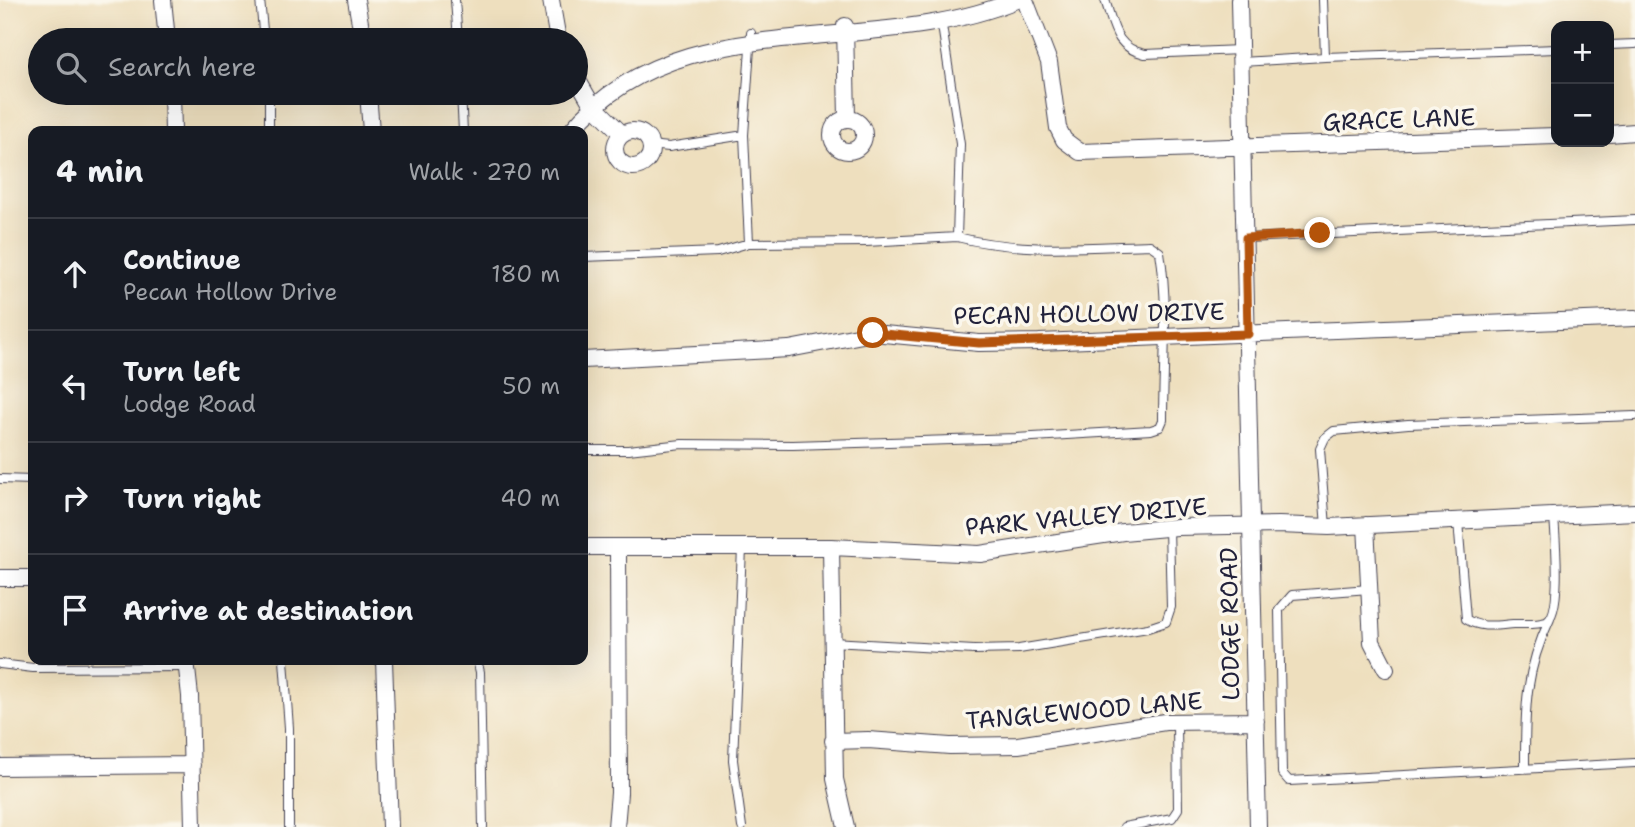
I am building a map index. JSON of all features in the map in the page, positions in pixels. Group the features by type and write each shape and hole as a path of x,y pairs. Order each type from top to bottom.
{"street":[{"path":"163,0 166,28"},
{"path":"356,0 361,28"},
{"path":"551,0 556,28"},
{"path":"574,126 590,103 616,80 652,59 695,44 784,28 941,19 1016,0"},
{"name":"GRACE LANE","path":"1025,0 1049,62 1058,128 1064,140 1080,152 1243,149 1551,136"},
{"name":"LODGE ROAD","path":"1239,0 1258,827"},
{"path":"845,26 847,118"},
{"path":"588,99 622,134"},
{"path":"172,105 173,126"},
{"path":"369,105 371,126"},
{"path":"639,132 650,145 649,157 641,165 624,165 614,150 622,134 639,132"},
{"path":"1614,134 1635,132"},
{"name":"PECAN HOLLOW DRIVE","path":"588,360 789,349 873,333 979,343 1635,318"},
{"name":"PARK VALLEY DRIVE","path":"588,548 831,547 981,554 1123,532 1169,528 1326,527 1635,512"},
{"path":"1366,525 1372,642 1386,669"},
{"path":"831,547 835,779 846,827"},
{"path":"616,827 619,793 618,548"},
{"path":"0,578 28,578"},
{"path":"186,665 193,827"},
{"path":"384,665 390,827"},
{"name":"TANGLEWOOD LANE","path":"833,741 868,740 950,747 1018,745 1125,727 1177,722 1255,721"},
{"path":"0,767 192,765"}],"lane":[{"path":"260,0 263,28"},
{"path":"455,0 457,28"},
{"path":"1105,0 1123,46 1129,51 1145,54 1325,57 1551,49"},
{"path":"1323,0 1325,57"},
{"path":"941,19 960,144 957,237"},
{"path":"749,243 744,135 751,33"},
{"path":"1614,46 1635,44"},
{"path":"269,126 270,105"},
{"path":"462,105 463,126"},
{"path":"650,145 669,147 744,135"},
{"path":"1246,238 1635,220"},
{"path":"588,257 718,252 749,243 957,237 1006,247 1150,244 1160,252 1164,278 1165,337 1163,420 1160,426 1152,430 1016,438 793,445 682,444 588,450"},
{"path":"1326,527 1320,449 1325,438 1334,431 1408,424 1635,416"},
{"path":"0,479 28,480"},
{"path":"1525,769 1525,698 1536,652 1551,617 1556,594 1554,516"},
{"path":"1458,521 1466,620 1482,626 1545,622 1551,617"},
{"path":"832,642 974,650 1019,649 1148,628 1166,622 1171,607 1169,528"},
{"path":"742,548 733,760 742,827"},
{"path":"1369,589 1292,595 1279,610 1282,773 1289,781 1635,763"},
{"path":"0,664 33,668 125,665"},
{"path":"284,665 289,727 289,827"},
{"path":"478,665 483,827"},
{"path":"1124,827 1172,818 1178,809 1177,722"}],"route":[{"path":"873,333 979,343 1248,334 1246,238 1320,233"}]}
